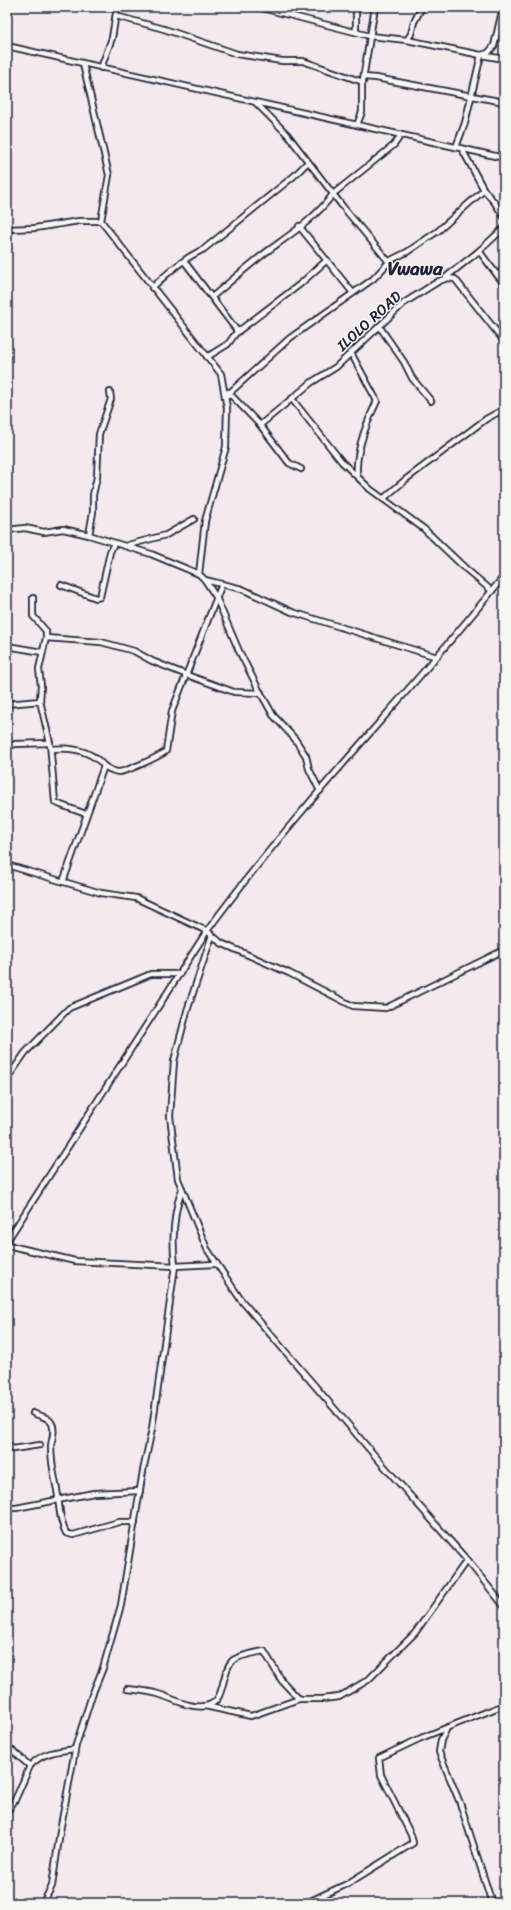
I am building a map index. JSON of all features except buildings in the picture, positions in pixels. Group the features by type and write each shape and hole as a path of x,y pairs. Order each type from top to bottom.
{"street":[{"path":"100,68 112,38 117,7"},
{"path":"258,7 370,36 407,40 481,56 504,59"},
{"path":"356,7 356,32"},
{"path":"357,125 362,112 363,79 375,7"},
{"path":"407,40 422,7"},
{"path":"481,56 488,54 494,46 503,7"},
{"path":"116,16 157,27 237,54 282,61 303,61 363,79 376,78 452,91 472,97 504,102"},
{"path":"7,46 504,158"},
{"path":"456,147 465,123 481,56"},
{"path":"83,64 108,175 101,221 152,288 221,374 227,395 226,447 205,521 199,574"},
{"path":"254,102 287,134 333,194 389,262"},
{"path":"212,297 299,226 327,202 333,194 394,145 401,135"},
{"path":"462,149 484,190 504,217"},
{"path":"152,288 169,271 184,262 191,255 204,249 294,176 308,162"},
{"path":"227,395 290,338 373,279 389,262 438,232 484,190"},
{"path":"7,229 35,228 79,221 101,221"},
{"path":"299,226 353,293"},
{"name":"ILOLO ROAD","path":"260,425 312,382 336,367 404,303 423,290 444,279 479,251 504,228"},
{"path":"479,251 504,284"},
{"path":"207,357 228,344 238,332 299,285 327,260"},
{"path":"184,262 238,332"},
{"path":"497,275 504,271"},
{"path":"444,279 455,279 504,341"},
{"path":"379,326 404,362 412,378 431,401"},
{"path":"351,353 377,401 363,433 356,464 357,476"},
{"path":"89,535 93,512 93,495 97,477 99,434 111,399 110,392"},
{"path":"227,395 260,425 289,463 301,469"},
{"path":"292,399 333,452 357,476 383,499 424,529 466,569 492,591"},
{"path":"383,499 405,480 486,419 504,409"},
{"path":"124,546 135,545 166,535 194,519"},
{"path":"7,530 26,528 44,532 62,529 89,535 151,554 199,574 205,580 216,597 239,651 273,715 295,739 306,756 309,769 320,791"},
{"path":"61,585 96,598 100,597 110,552 114,543"},
{"path":"7,1241 207,931 245,878 436,658 504,576"},
{"path":"205,580 242,588 292,612 436,658"},
{"path":"50,748 88,752 98,758 104,766 112,771 121,771 163,754 166,750 172,711 222,584"},
{"path":"33,598 33,616 45,627 46,638 39,670 41,686 40,701 50,743 55,802 86,814"},
{"path":"46,638 101,642 134,651 152,661 234,692 261,693"},
{"path":"7,646 42,652"},
{"path":"7,704 40,701"},
{"path":"7,747 15,744 50,743"},
{"path":"64,882 79,842 86,814 104,766"},
{"path":"7,865 101,893 141,900 207,931 221,942 289,973 353,1006 386,1008 504,950"},
{"path":"212,936 187,1011 174,1061 170,1116 178,1179 207,1249 241,1300 381,1463 467,1560 504,1606"},
{"path":"7,1079 25,1053 69,1008 152,974 179,974"},
{"path":"43,1903 52,1886 60,1831 75,1749 92,1695 103,1668 121,1605 152,1429 175,1266 173,1245 176,1206 182,1189"},
{"path":"7,1245 75,1261 175,1266 216,1264"},
{"path":"32,1413 45,1417 51,1421 53,1425 52,1468 61,1522 69,1535 119,1522 135,1522"},
{"path":"7,1444 13,1449 40,1445"},
{"path":"7,1508 94,1493 140,1491"},
{"path":"128,1689 157,1694 183,1702 251,1716 299,1699 339,1697 368,1680 415,1633 467,1560"},
{"path":"205,1706 213,1703 219,1696 229,1665 233,1660 264,1651 282,1681 299,1699"},
{"path":"306,1903 347,1884 413,1843 411,1835 381,1775 379,1758 504,1704"},
{"path":"447,1728 441,1740 440,1752 460,1803 492,1903"},
{"path":"7,1746 30,1766"},
{"path":"7,1812 15,1800 30,1766 35,1760 53,1751 75,1749"}],"shaded area":[{"path":"7,114 13,115 7,144"}],"district":[{"name":"Vwawa","path":"415,268"}]}
